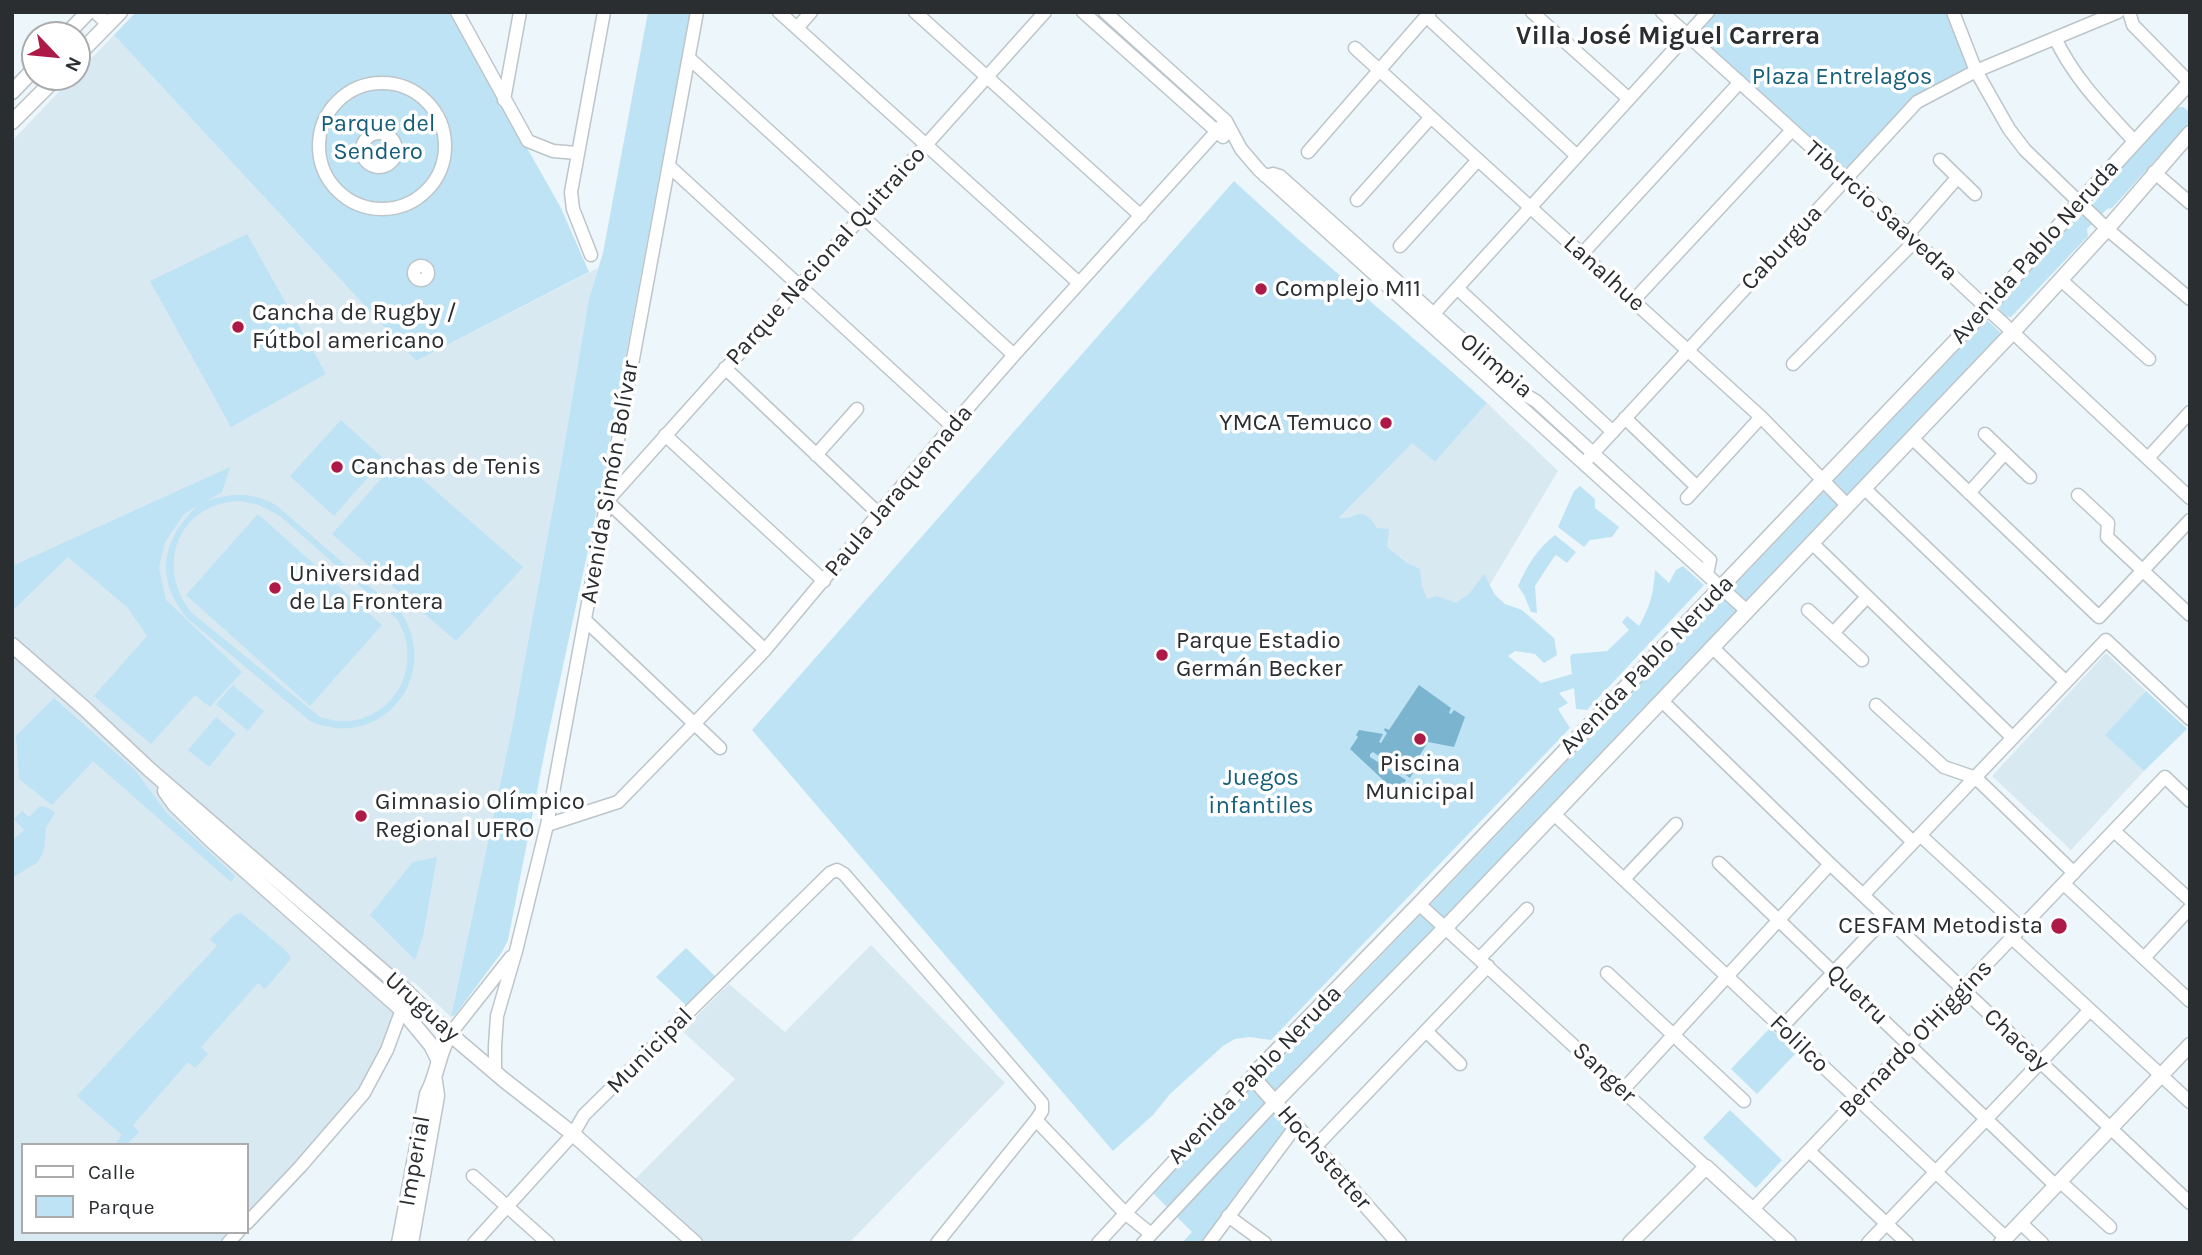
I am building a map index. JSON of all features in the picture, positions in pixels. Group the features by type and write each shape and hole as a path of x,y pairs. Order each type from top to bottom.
{"main road":[{"path":"91,42 120,12"},
{"name":"Avenida Pablo Neruda","path":"1257,1071 1987,308 2190,82"},
{"path":"12,122 43,91"},
{"name":"Avenida Pablo Neruda","path":"1275,1102 1446,927 2012,333 2190,133"},
{"name":"Uruguay","path":"12,645 83,706 150,770 408,993 449,1037 573,1134 695,1243"},
{"name":"Uruguay","path":"150,770 175,805 212,841 402,1010 431,1045 439,1061"},
{"path":"414,1024 429,1033 449,1037"},
{"name":"Imperial","path":"408,1239 427,1094 435,1081 439,1061 449,1037"},
{"path":"2006,1241 2164,1077 2190,1045"},
{"path":"2164,1077 2190,1055"},
{"name":"Hochstetter","path":"1257,1071 1256,1081 1391,1239"},
{"path":"1630,1243 1706,1167"},
{"name":"Sanger","path":"1706,1167 1789,1243"},
{"path":"2006,1241 2026,1228 2060,1185"}],"street":[{"path":"95,12 108,24"},
{"path":"457,12 528,141 552,151 577,153"},
{"path":"504,100 520,12"},
{"path":"591,255 573,209 571,192 604,12"},
{"name":"Avenida Simón Bolívar","path":"495,1073 497,1016 547,825 697,12"},
{"path":"779,12 1079,283"},
{"path":"797,28 811,12"},
{"path":"915,12 1141,216"},
{"name":"Parque Nacional Quitraico","path":"607,501 1045,12"},
{"name":"Olimpia","path":"1083,12 1217,133 1241,149"},
{"name":"Olimpia","path":"1105,12 1226,121 1241,149 1265,176 1430,317 1522,393 1536,401 1710,560 1707,574"},
{"path":"1532,12 1629,99"},
{"name":"Tiburcio Saavedra","path":"1662,12 1912,238 2190,498"},
{"path":"1430,317 1708,12"},
{"path":"1953,12 1976,71 2009,129 2025,150 2107,229 2190,299"},
{"name":"Caburgua","path":"1584,463 1917,102 1976,71 2118,12"},
{"path":"2129,12 2133,25 2190,82"},
{"path":"1308,152 1428,14 1577,156"},
{"path":"2055,38 2066,62 2077,77 2135,142"},
{"name":"Lanalhue","path":"1355,48 1761,417 1848,506"},
{"path":"689,58 1014,355"},
{"path":"1582,254 1740,82"},
{"path":"385,83 416,93 431,107 442,129 444,150 438,174 418,197 396,208 377,209 350,201 330,181 321,159 320,135 321,127 331,110 341,100 362,87 385,83"},
{"path":"1357,200 1431,117"},
{"name":"Paula Jaraquemada","path":"547,825 618,802 694,724 765,650 952,426 1226,121"},
{"path":"1633,301 1792,130"},
{"path":"1400,246 1478,160"},
{"path":"1940,160 1975,194"},
{"path":"669,166 952,426"},
{"path":"2154,173 2190,204"},
{"path":"1793,364 1912,238 1957,178"},
{"path":"2061,280 2149,359"},
{"path":"1457,288 1612,432"},
{"name":"Olimpia","path":"1430,317 1584,463 1747,611"},
{"path":"725,369 878,514"},
{"path":"816,455 857,410"},
{"path":"2148,458 2190,412"},
{"path":"1687,498 1761,417"},
{"path":"1625,418 1697,487"},
{"path":"1985,434 2030,477"},
{"path":"666,435 824,581"},
{"path":"1912,438 2099,617 2190,520"},
{"path":"1969,493 2005,453"},
{"path":"1864,488 2066,682"},
{"path":"2078,495 2108,523 2107,537 2190,615"},
{"path":"607,501 765,650"},
{"path":"1812,543 2013,738"},
{"path":"1833,633 1867,597"},
{"path":"1808,610 1862,660"},
{"path":"585,620 720,748"},
{"path":"1863,895 2106,640 2189,718"},
{"path":"1713,648 2017,933 2090,1010 2190,1102"},
{"name":"Chacay","path":"1662,701 1962,990 2190,1203"},
{"path":"1876,705 1944,767 1976,778 2074,873"},
{"name":"Bernardo O'Higgins","path":"1753,1209 2165,777 2190,801"},
{"name":"Folilco","path":"1554,814 2006,1241"},
{"path":"1624,879 1676,824"},
{"path":"2114,831 2190,900"},
{"name":"Quetru","path":"1719,863 1986,1119 2110,1227"},
{"path":"1623,1090 1830,864"},
{"name":"Municipal","path":"474,1243 573,1134 584,1115 830,873 837,870 844,874 1042,1103 1039,1116"},
{"path":"2064,884 2190,1001"},
{"name":"Sanger","path":"1419,904 1706,1167"},
{"path":"2144,958 2190,908"},
{"path":"1315,1147 1426,1031 1527,909"},
{"path":"1782,1027 1886,917"},
{"name":"Avenida Simón Bolívar","path":"449,1037 516,951"},
{"path":"1607,974 1744,1101"},
{"path":"248,1222 365,1093 387,1050 408,993"},
{"path":"1868,1243 2090,1010"},
{"path":"1426,1031 1460,1063"},
{"name":"Avenida Pablo Neruda","path":"1098,1243 1257,1071"},
{"name":"Avenida Pablo Neruda","path":"1147,1239 1275,1102"},
{"path":"937,1243 1039,1116 1147,1239"},
{"path":"1209,1243 1296,1126"},
{"path":"1809,1151 1907,1243"},
{"path":"473,1177 548,1243"},
{"path":"1228,1216 1265,1243"},
{"path":"2026,1228 2042,1243"}],"shaded area":[{"name":"Universidad de La Frontera","path":"114,35 416,361 598,268 589,298 513,723 451,1017 410,981 363,1089 248,1215 248,1143 21,1143 21,1234 229,1234 222,1243 12,1243 12,141 60,91 91,91 91,59"},
{"path":"1487,403 1558,471 1467,623 1393,607 1332,526 1412,442 1435,462"},
{"path":"2106,653 2146,691 2106,735 2144,771 2071,850 1992,776"},
{"name":"Piscina Municipal","path":"1419,685 1451,708 1449,713 1454,710 1465,717 1454,747 1428,742 1410,771 1413,773 1410,778 1373,752 1370,754 1370,757 1406,780 1396,792 1350,749 1359,730 1383,734 1379,742 1381,743 1387,733 1385,728 1389,730"},
{"path":"871,945 1005,1083 849,1243 703,1243 634,1180 735,1079 682,1031 729,984 785,1032"}],"green space":[{"name":"Parque del Sendero","path":"136,12 450,12 561,208 589,272 416,361 114,35"},
{"path":"648,12 690,12 598,504 547,740 508,940 502,952 451,1017 513,723 589,298 603,253"},
{"name":"Plaza Entrelagos","path":"1716,12 1947,12 1969,68 1913,97 1846,170 1695,35"},
{"path":"2183,107 2190,112 2190,122 2112,208 2107,209 2087,229 2088,236 2011,317 2004,316 1997,305 2069,221 2079,218 2097,200 2097,193 2175,108"},
{"name":"Parque Estadio Germán Becker","path":"1234,181 1487,403 1435,462 1412,443 1339,518 1363,514 1377,528 1389,529 1387,547 1407,563 1420,569 1427,599 1437,596 1456,603 1469,594 1484,574 1495,595 1505,604 1522,610 1554,638 1557,655 1544,663 1535,654 1515,651 1508,656 1541,683 1572,674 1572,654 1607,651 1629,630 1622,622 1627,616 1639,626 1651,599 1655,570 1669,583 1676,570 1683,566 1704,585 1587,710 1576,709 1574,688 1559,693 1568,703 1558,709 1570,728 1271,1040 1249,1037 1235,1039 1223,1046 1113,1151 752,730"},
{"name":"Cancha de Rugby / Fútbol americano","path":"247,234 326,374 231,427 150,281"},
{"path":"1987,320 2003,335 1280,1096 1262,1084 1266,1075"},
{"name":"Canchas de Tenis","path":"341,420 384,459 334,516 290,476"},
{"path":"399,459 523,567 456,641 332,534"},
{"path":"230,467 222,492 207,501 242,495 276,505 402,614 412,639 414,662 409,685 397,704 380,718 359,726 335,728 310,721 187,618 170,588 166,574 167,560 176,532 197,506 184,514 165,542 159,568 166,600 242,672 210,707 195,695 151,744 94,696 147,636 128,608 68,557 12,611 12,566","holes":["241,501 259,505 280,516 397,619 406,640 407,660 403,680 394,697 380,710 362,718 342,721 320,717 192,613 181,595 175,576 174,558 179,540 188,525 201,512 219,504"]},
{"path":"1580,486 1595,499 1595,508 1619,527 1612,537 1590,540 1584,547 1558,527 1574,491"},
{"path":"258,514 382,625 310,706 186,595"},
{"path":"1555,535 1576,552 1567,563 1556,555 1554,557 1535,586 1537,613 1531,612 1518,586 1533,558"},
{"path":"233,685 264,711 248,731 216,704"},
{"path":"2146,691 2187,729 2144,771 2105,735"},
{"path":"54,698 134,769 166,812 235,876 231,882 93,761 52,805 19,779 16,736"},
{"path":"216,717 236,734 209,767 188,750"},
{"path":"40,806 55,813 46,827 44,850 38,862 12,878 12,841 24,830 14,819 22,811 29,817"},
{"path":"437,857 423,936 415,960 370,915 413,862"},
{"path":"241,913 284,949 290,960 265,989 258,983 201,1047 208,1054 195,1068 188,1062 133,1125 139,1132 128,1143 116,1143 122,1135 77,1096 217,946 210,939 234,915"},
{"path":"686,948 717,978 688,1007 656,977"},
{"path":"1770,1028 1796,1053 1757,1094 1731,1069"},
{"path":"1252,1080 1291,1127 1206,1243 1182,1243 1192,1232 1150,1190"},
{"path":"1730,1110 1782,1160 1756,1188 1703,1138"}],"place":[{"name":"Complejo M11","path":"1261,289"},
{"name":"Cancha de Rugby / Fútbol americano","path":"238,327"},
{"name":"YMCA Temuco","path":"1386,423"},
{"name":"Canchas de Tenis","path":"337,467"},
{"name":"Universidad de La Frontera","path":"275,588"},
{"name":"Parque Estadio Germán Becker","path":"1162,655"},
{"name":"Piscina Municipal","path":"1420,739"},
{"name":"Gimnasio Olímpico Regional UFRO","path":"361,816"},
{"name":"CESFAM Metodista","path":"2059,926"}],"district":[{"name":"Villa José Miguel Carrera","path":"1668,37"}],"park label":[{"name":"Juegos infantiles","path":"1261,792"}]}
